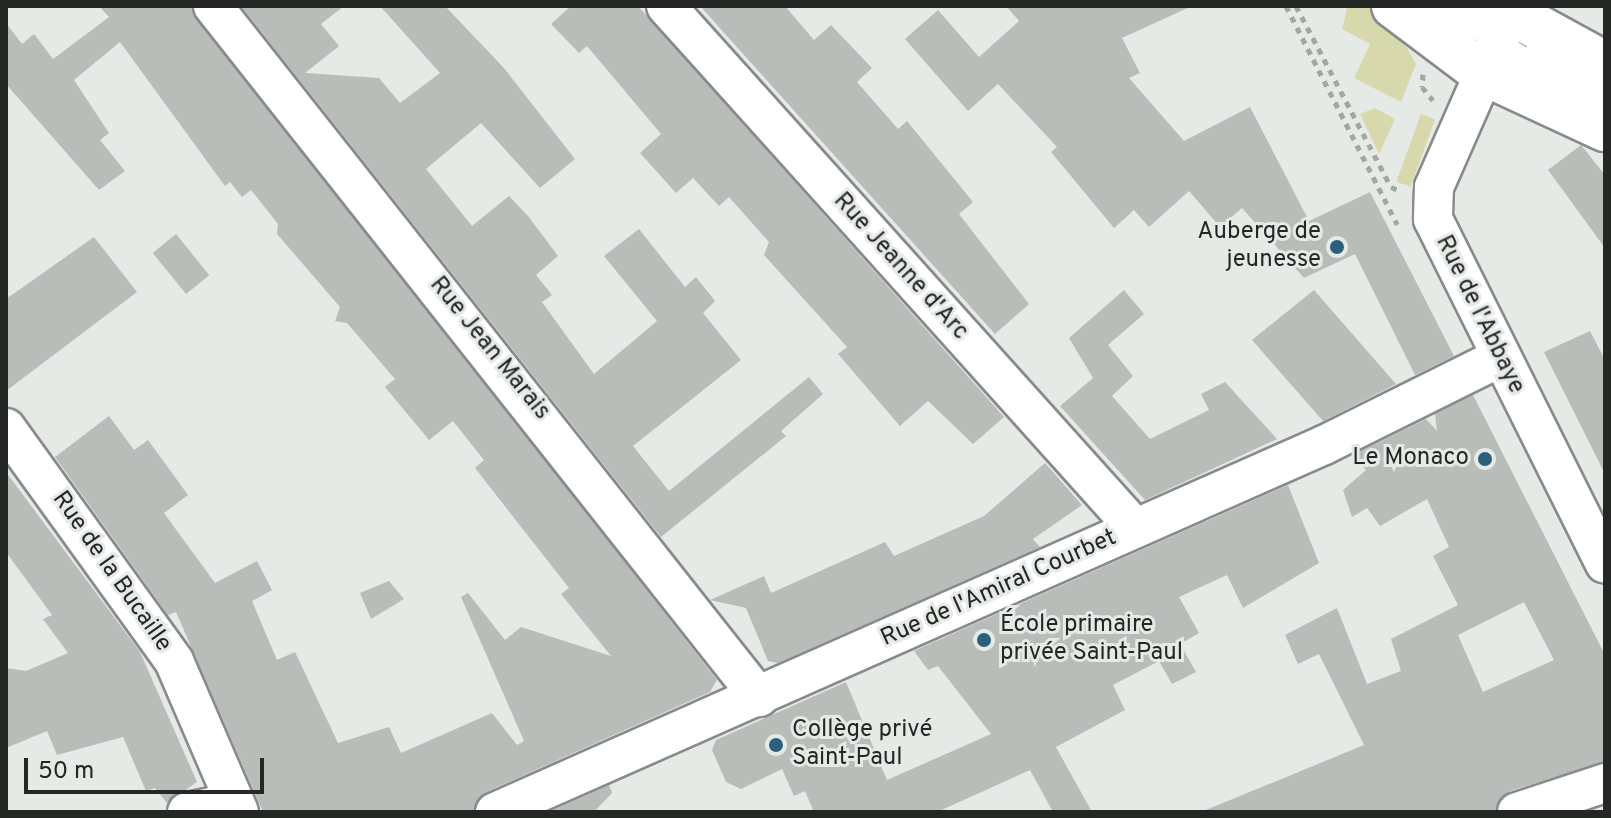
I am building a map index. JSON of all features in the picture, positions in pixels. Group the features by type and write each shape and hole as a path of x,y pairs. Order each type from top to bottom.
{"main road":[{"path":"1394,6 1493,29 1599,70"},
{"path":"1493,29 1605,129"}],"street":[{"name":"Rue Jean Marais","path":"213,6 759,697"},
{"name":"Rue Jeanne d'Arc","path":"666,6 1135,528"},
{"name":"Rue de l'Abbaye","path":"1493,29 1431,206 1499,358 1605,564"},
{"name":"Rue de l'Amiral Courbet","path":"495,812 1135,528 1499,358"},
{"name":"Rue de la Bucaille","path":"6,428 138,603 174,661 237,807"},
{"path":"1517,812 1605,783"},
{"path":"187,812 237,807"}],"lane":[{"path":"1439,6 1493,29 1605,106"}],"path":[{"path":"1286,6 1400,231"},
{"path":"1296,6 1391,187 1431,206"},
{"path":"1422,87 1433,100"}],"green space":[{"path":"1341,6 1374,6 1410,36 1404,43 1416,64 1401,102 1354,78 1370,44 1342,29 1347,9"},
{"path":"1375,108 1395,119 1379,154 1360,114"},
{"path":"1421,114 1435,119 1410,187 1396,182"}],"building":[{"path":"99,6 192,6 717,680 710,692 486,792 473,812 263,812 176,612 168,615 55,457 109,416 134,450 148,440 188,495 164,513 215,583 257,561 272,590 252,601 277,660 295,652 338,743 389,727 401,753 492,713 517,745 524,741 461,597 468,593 505,640 521,627 611,656 561,594 569,588 475,468 484,460 453,421 429,440 385,387 395,379 347,323 335,321 340,307 277,234 278,224 251,190 242,197 230,182 225,186 120,42 74,80 109,133 100,140 125,171 99,190 6,84 6,23 22,44 34,34 53,59 109,17"},
{"path":"241,6 344,6 321,24 339,46 305,73 379,78 400,103 440,73 380,6 445,6 504,68 575,159 540,188 481,123 426,169 472,226 509,196 528,216 558,256 536,275 552,295 542,302 594,374 657,321 604,256 639,229 685,287 696,277 715,301 703,313 741,360 633,446 669,491 809,377 823,394 781,431 786,436 661,537"},
{"path":"571,6 638,6 1004,417 973,444 928,401 900,426 838,354 847,347 764,255 769,242 729,197 719,206 693,178 676,193 640,153 661,134 587,46 579,53 551,24"},
{"path":"700,6 785,6 814,40 831,25 872,68 857,82 898,129 907,121 973,202 959,214 1029,304 995,334"},
{"path":"1006,6 1192,6 1122,38 1140,73 1129,78 1184,141 1250,107 1309,221 1370,192 1454,356 1415,375 1355,254 1304,278 1242,208 1220,227 1189,191 1149,227 1134,210 1114,228 1051,152 1057,147 998,84 968,111 905,39 938,10 979,57 1019,21"},
{"path":"1581,145 1605,175 1605,248 1548,170"},
{"path":"176,234 209,275 186,294 153,253"},
{"path":"94,237 137,292 6,391 6,299"},
{"path":"1124,290 1144,314 1108,345 1133,376 1112,396 1150,439 1209,410 1201,394 1225,382 1277,439 1145,500 1060,406 1093,378 1069,338"},
{"path":"1314,290 1396,384 1323,421 1252,340"},
{"path":"1590,331 1605,360 1605,474 1544,352"},
{"path":"1473,395 1605,655 1605,762 1510,791 1496,812 1201,812 1364,745 1319,654 1298,664 1285,635 1337,608 1367,684 1401,671 1391,639 1458,605 1433,556 1449,547 1427,499 1380,526 1367,508 1352,517 1343,490 1366,470 1353,455 1426,419 1437,431 1435,414","holes":["1524,602 1554,660 1483,692 1458,635"]},
{"path":"1045,463 1082,505 1033,539 1040,547 778,663 768,661 746,608 710,600 764,576 771,593 885,542 894,556 984,516"},
{"path":"6,472 140,652 197,782 167,803 155,788 146,791 123,737 57,755 47,731 6,748 6,668 26,671 68,653 43,619 52,615 6,552"},
{"path":"1288,485 1319,563 1243,608 1227,575 1179,597 1199,633 1180,644 1196,672 1172,684 1159,661 1113,685 1125,710 1056,747 1092,812 1053,812 1030,770 937,812 814,812 805,791 794,796 782,769 741,789 726,782 712,750 716,740 846,682 887,780 991,734 938,666 928,670 914,651"},
{"path":"389,581 404,599 371,619 360,593"},
{"path":"609,785 612,793 594,812 549,812"}],"place":[{"name":"Auberge de jeunesse","path":"1337,247"},
{"name":"Le Monaco","path":"1485,459"},
{"name":"École primaire privée Saint-Paul","path":"984,640"},
{"name":"Collège privé Saint-Paul","path":"776,745"}]}
